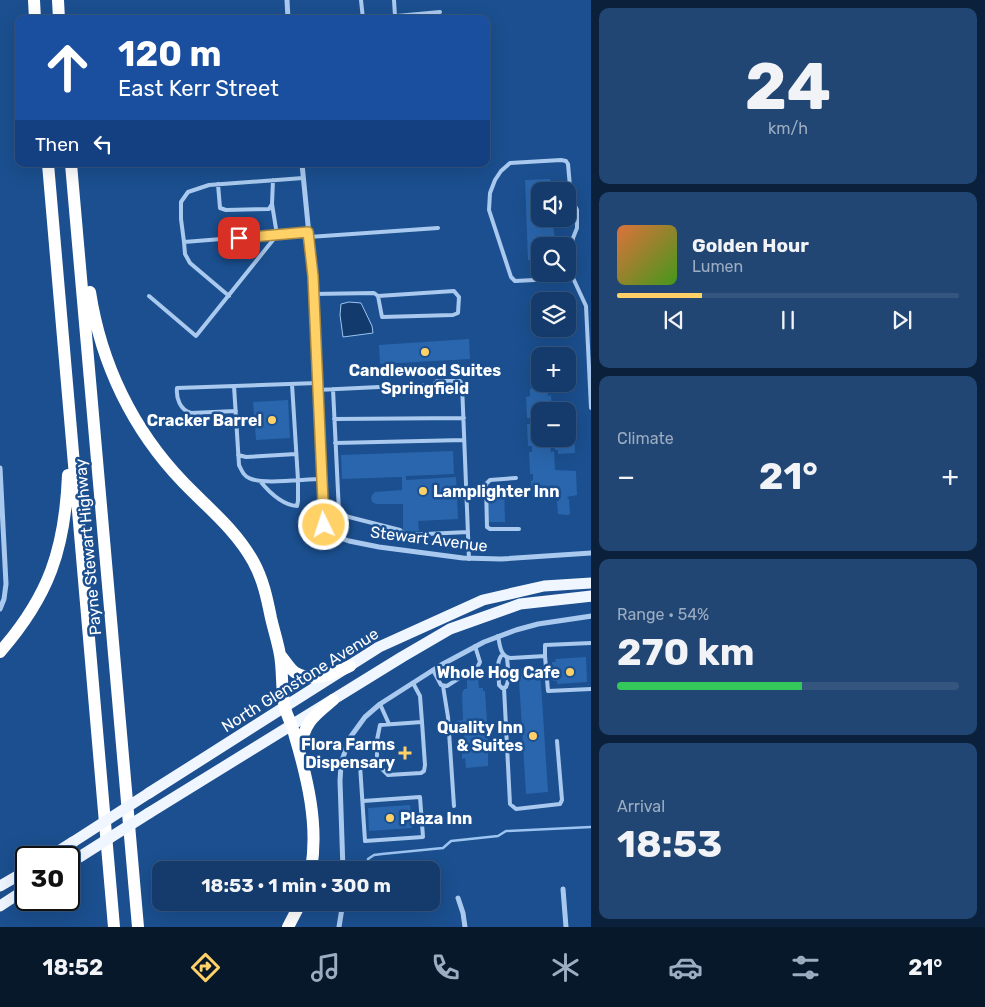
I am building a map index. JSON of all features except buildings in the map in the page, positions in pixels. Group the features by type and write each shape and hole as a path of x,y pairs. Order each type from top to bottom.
{"highway":[{"path":"34,0 35,15"},
{"path":"58,0 60,15"},
{"name":"Payne Stewart Highway","path":"48,167 114,927"},
{"path":"72,167 94,315 102,348 114,379 138,425 159,454 182,481 226,524 248,552 259,573 266,594 280,655 285,708 302,760 314,826 312,861"},
{"name":"Payne Stewart Highway","path":"72,167 138,927"},
{"path":"0,652 15,635 32,610 46,583 61,542 66,505 68,460 65,366"},
{"path":"280,655 295,673 307,677 334,673 350,666"},
{"path":"302,760 302,734 312,718 333,700"},
{"path":"288,927 296,911"}],"main road":[{"name":"North Glenstone Avenue","path":"67,846 379,647 483,600 544,586 591,583"},
{"name":"North Glenstone Avenue","path":"80,857 450,630 520,604 591,596"},
{"path":"0,886 15,877"},
{"path":"0,906 15,896"}],"street":[{"path":"286,0 288,15"},
{"path":"302,167 313,294 324,522 328,532"},
{"path":"0,468 5,591 0,610"},
{"name":"Stewart Avenue","path":"328,532 335,537 364,545 469,559 591,553"},
{"path":"343,861 340,767 346,747 365,717 380,704 475,646 498,636 544,622 591,616"},
{"path":"563,889 566,927"},
{"path":"458,898 465,927"},
{"path":"339,927 342,911"}],"lane":[{"path":"361,0 363,15"},
{"path":"394,0 395,15"},
{"path":"406,15 440,12"},
{"path":"561,160 566,161 568,164 571,198 577,210 577,228 573,238 574,278 516,280 511,277 489,210 490,193 495,180 506,166 517,162 561,160"},
{"path":"229,296 190,263 185,254 181,202 188,192 218,184 303,178"},
{"path":"149,296 196,336 277,235 272,204 273,180"},
{"path":"218,184 220,208 226,210 269,209 272,204"},
{"path":"184,242 277,235 438,228"},
{"path":"576,282 586,306 591,408"},
{"path":"313,294 374,293 378,296 454,291 459,296 458,313 435,316 382,317 378,296"},
{"path":"317,390 421,385 430,388 438,381 458,380 462,384 469,559"},
{"path":"236,411 191,413 185,411 181,407 177,392 178,388 317,383"},
{"path":"260,481 269,492 291,506 297,506 298,480 292,384"},
{"path":"234,386 239,466 243,474 260,481 321,479"},
{"path":"328,532 336,523 339,512 332,389"},
{"path":"334,419 464,418"},
{"path":"335,443 464,440"},
{"path":"238,455 246,457 296,454"},
{"path":"516,478 490,480 486,484 487,527 490,529 519,528"},
{"path":"339,512 349,517 400,530 405,535 468,532"},
{"path":"498,636 502,654 507,658 545,656"},
{"path":"591,643 545,646 548,691 591,689"},
{"path":"443,686 478,666 480,659 475,646"},
{"path":"502,654 498,665 499,685 504,688"},
{"path":"507,658 508,668"},
{"path":"433,670 443,686 448,718 454,806"},
{"path":"508,682 504,688 510,804 512,807 516,809 560,804 562,800 557,741"},
{"path":"413,683 420,696 422,722 425,765 424,771 421,773 388,775 377,764 377,740 380,725 422,722"},
{"path":"380,704 389,724"},
{"path":"340,767 377,764"},
{"path":"360,765 366,841 423,837 420,797 363,800"}],"water":[{"path":"349,302 361,303 372,326 373,333 343,337 340,315 341,304"}],"waterway":[{"path":"368,859 374,855 443,848 451,841 498,836 506,831 591,827"}],"place":[{"name":"Candlewood Suites Springfield","path":"425,352"},
{"name":"Cracker Barrel","path":"272,420"},
{"name":"Lamplighter Inn","path":"423,491"},
{"name":"Whole Hog Cafe","path":"570,672"},
{"name":"Quality Inn & Suites","path":"533,736"},
{"name":"Flora Farms Dispensary","path":"405,753"},
{"name":"Plaza Inn","path":"390,818"}],"route":[{"path":"239,238 308,232 313,276 324,525"}]}
